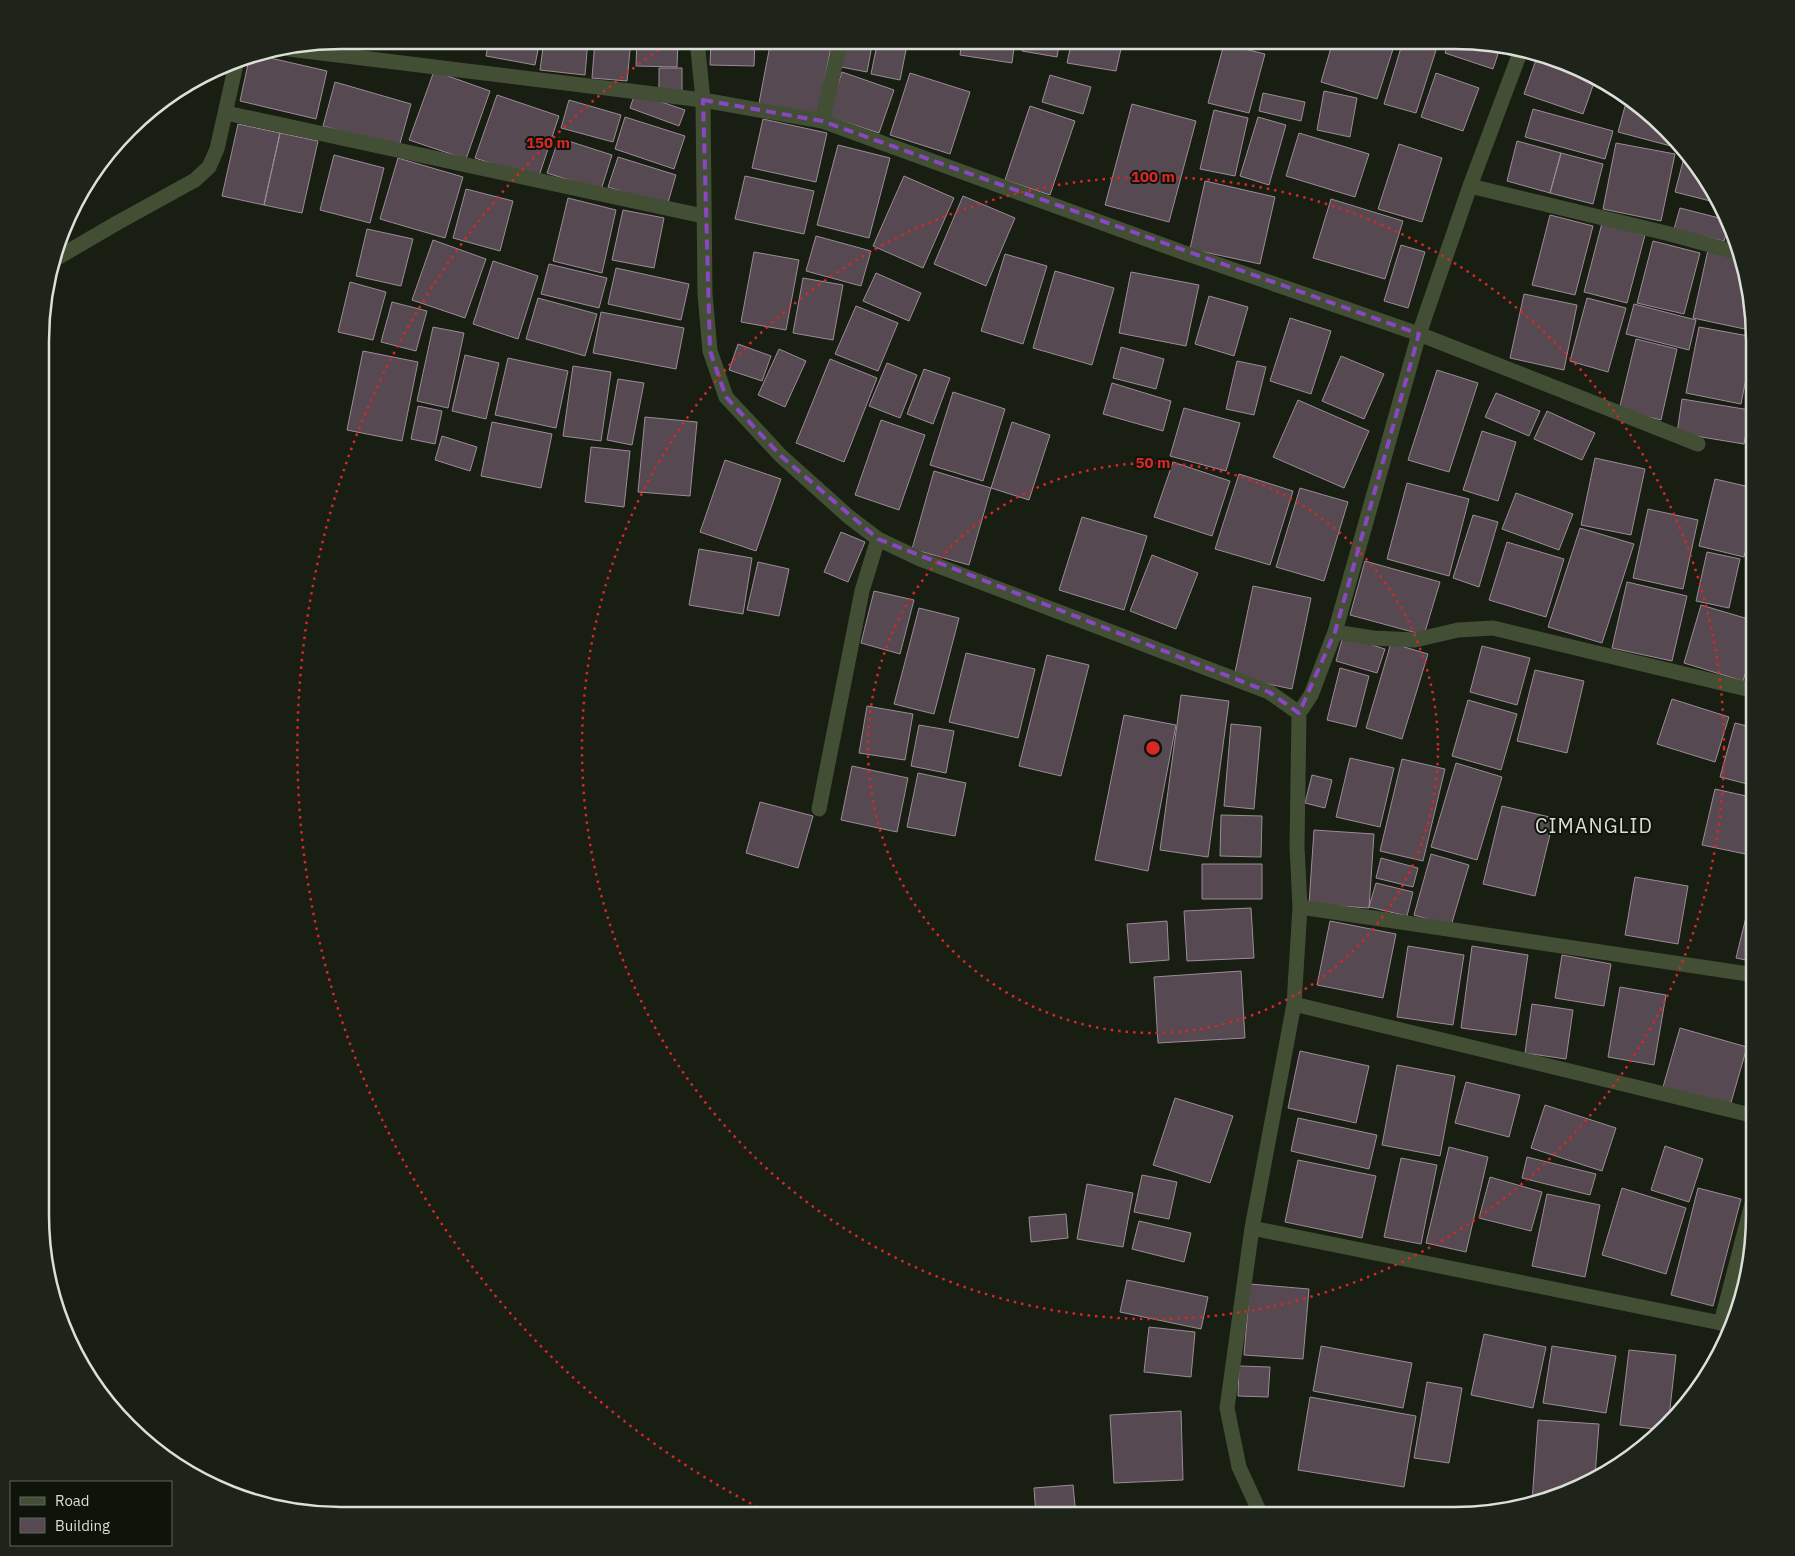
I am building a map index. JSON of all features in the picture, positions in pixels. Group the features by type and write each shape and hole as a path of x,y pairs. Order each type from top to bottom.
{"street":[{"path":"698,49 703,100 705,294 710,351 726,397 781,456 849,517 878,539 920,559 1269,692 1299,713"},
{"path":"822,121 839,49"},
{"path":"301,51 703,100 822,121 1182,252 1419,334 1698,444"},
{"path":"1257,1507 1239,1467 1227,1408 1252,1228 1294,1004 1300,907 1297,847 1299,713 1311,695 1335,632 1419,334 1470,186 1519,56"},
{"path":"62,255 195,180 209,167 217,149 235,69"},
{"path":"226,113 703,216"},
{"path":"1470,186 1670,234 1732,251"},
{"path":"819,809 862,590 878,539"},
{"path":"1335,632 1373,638 1415,640 1458,630 1493,628 1746,689"},
{"path":"1300,907 1746,974"},
{"path":"1294,1004 1746,1114"},
{"path":"1252,1228 1725,1326"},
{"path":"1730,1311 1746,1235"}],"highlighted area":[{"path":"703,100 822,121 1419,334 1335,632 1299,713 1269,692 878,539 781,456 726,397 710,351"}],"building":[{"path":"487,49 538,49 535,65 486,56"},
{"path":"543,49 587,49 585,75 540,70"},
{"path":"594,49 630,49 627,81 592,78"},
{"path":"637,49 678,49 677,67 636,66"},
{"path":"711,49 755,49 754,66 710,65"},
{"path":"769,49 831,49 818,114 759,103"},
{"path":"844,49 871,49 867,72 841,67"},
{"path":"876,49 906,49 900,80 871,74"},
{"path":"961,49 1014,49 1012,63 960,55"},
{"path":"1022,49 1058,49 1057,57 1022,51"},
{"path":"1070,49 1121,49 1116,71 1067,63"},
{"path":"1223,49 1244,49 1265,54 1249,113 1208,103"},
{"path":"1331,49 1393,49 1377,99 1321,82"},
{"path":"1401,49 1436,49 1416,113 1384,104"},
{"path":"1446,49 1474,49 1499,52 1493,69 1445,53"},
{"path":"270,58 327,71 316,119 240,101 248,64"},
{"path":"1536,61 1566,71 1593,84 1583,114 1524,94"},
{"path":"659,68 682,68 682,94 659,93"},
{"path":"434,71 490,91 466,159 409,140"},
{"path":"842,72 894,90 879,133 827,116"},
{"path":"910,73 970,92 950,154 890,135"},
{"path":"1436,73 1479,88 1463,131 1421,117"},
{"path":"1050,75 1091,87 1083,114 1042,102"},
{"path":"335,82 411,104 399,147 323,126"},
{"path":"1324,91 1357,98 1350,137 1317,130"},
{"path":"635,93 685,110 679,126 630,108"},
{"path":"1263,93 1305,102 1301,121 1259,111"},
{"path":"497,95 559,116 538,179 475,158"},
{"path":"569,100 621,115 613,142 561,128"},
{"path":"1132,104 1196,121 1169,222 1105,205"},
{"path":"1626,104 1647,121 1673,147 1618,132"},
{"path":"1030,106 1075,121 1050,195 1005,180"},
{"path":"1533,109 1613,131 1605,159 1525,137"},
{"path":"1214,110 1248,118 1235,176 1200,169"},
{"path":"625,117 685,136 674,169 615,149"},
{"path":"1258,117 1286,125 1269,185 1240,176"},
{"path":"763,119 827,133 816,182 752,168"},
{"path":"238,124 280,133 264,205 222,196"},
{"path":"280,133 318,141 302,213 264,205"},
{"path":"1299,133 1369,154 1355,197 1286,176"},
{"path":"559,138 612,155 601,190 547,173"},
{"path":"1517,141 1561,153 1550,193 1507,181"},
{"path":"1616,143 1675,154 1661,221 1603,209"},
{"path":"1399,144 1442,158 1422,222 1378,209"},
{"path":"838,145 890,158 869,238 817,225"},
{"path":"1561,153 1603,164 1593,204 1550,193"},
{"path":"334,155 384,168 370,223 320,210"},
{"path":"618,157 676,175 667,206 608,187"},
{"path":"398,158 463,177 445,238 380,219"},
{"path":"1683,160 1710,201 1675,192"},
{"path":"745,176 814,191 804,234 735,219"},
{"path":"904,176 954,198 923,268 873,246"},
{"path":"1205,181 1275,197 1260,264 1190,249"},
{"path":"466,189 513,201 500,251 453,238"},
{"path":"963,196 1015,218 986,286 934,264"},
{"path":"568,198 616,210 602,273 553,261"},
{"path":"1331,199 1403,221 1385,279 1313,258"},
{"path":"1680,208 1719,218 1726,234 1724,241 1674,229"},
{"path":"623,210 664,218 654,268 612,260"},
{"path":"1550,215 1593,226 1575,295 1532,285"},
{"path":"1602,223 1645,235 1627,303 1584,292"},
{"path":"367,229 413,239 401,286 356,276"},
{"path":"816,236 871,251 861,286 806,271"},
{"path":"433,240 486,259 465,318 412,300"},
{"path":"1653,241 1700,253 1684,314 1637,303"},
{"path":"1401,245 1425,252 1408,308 1384,301"},
{"path":"1708,250 1734,256 1741,284 1746,329 1693,318"},
{"path":"754,252 799,260 786,330 741,322"},
{"path":"1005,254 1047,266 1023,344 981,331"},
{"path":"493,261 538,276 518,339 473,324"},
{"path":"549,264 607,278 599,308 541,294"},
{"path":"616,268 689,284 681,320 608,304"},
{"path":"1055,271 1114,288 1092,365 1033,348"},
{"path":"1131,272 1199,285 1186,346 1119,333"},
{"path":"876,273 921,293 909,321 863,301"},
{"path":"803,278 843,285 833,340 793,333"},
{"path":"350,282 386,292 373,340 338,332"},
{"path":"1524,294 1577,305 1564,370 1510,358"},
{"path":"1209,296 1248,307 1234,356 1195,344"},
{"path":"538,298 597,314 585,356 526,339"},
{"path":"1587,298 1626,308 1608,372 1570,361"},
{"path":"392,302 427,311 416,351 381,342"},
{"path":"1634,304 1696,320 1689,350 1626,334"},
{"path":"856,306 898,323 878,371 835,354"},
{"path":"601,312 684,328 676,369 593,353"},
{"path":"1290,318 1331,331 1311,394 1270,381"},
{"path":"433,327 464,333 448,408 417,401"},
{"path":"1699,327 1746,336 1746,378 1741,404 1686,393"},
{"path":"1636,339 1677,349 1661,420 1619,410"},
{"path":"738,344 771,356 762,381 729,370"},
{"path":"1121,347 1164,359 1156,389 1113,378"},
{"path":"779,349 806,361 785,407 758,395"},
{"path":"363,351 418,362 402,441 347,430"},
{"path":"465,355 499,363 486,419 452,411"},
{"path":"1341,356 1384,374 1364,419 1322,401"},
{"path":"508,358 568,371 556,428 495,415"},
{"path":"830,359 877,378 844,462 796,443"},
{"path":"1237,361 1266,367 1254,415 1226,409"},
{"path":"887,363 917,375 900,418 869,406"},
{"path":"573,366 611,372 601,441 563,436"},
{"path":"924,369 950,378 933,424 907,414"},
{"path":"1437,370 1478,383 1449,472 1408,460"},
{"path":"618,379 644,383 632,445 607,440"},
{"path":"1112,383 1171,401 1163,431 1103,414"},
{"path":"953,392 1005,409 983,481 930,465"},
{"path":"1496,393 1540,411 1529,436 1485,417"},
{"path":"1682,399 1746,409 1744,444 1677,433"},
{"path":"1298,400 1369,431 1344,488 1273,457"},
{"path":"418,406 442,411 435,444 411,439"},
{"path":"1184,408 1240,423 1226,471 1170,456"},
{"path":"1547,411 1595,433 1582,460 1534,439"},
{"path":"645,417 697,422 690,496 638,492"},
{"path":"881,420 925,435 899,510 855,495"},
{"path":"492,422 552,434 541,488 481,476"},
{"path":"1012,422 1050,435 1029,500 991,488"},
{"path":"1482,431 1516,442 1498,501 1463,490"},
{"path":"442,436 477,447 470,471 435,460"},
{"path":"591,447 630,451 624,507 585,502"},
{"path":"1595,458 1645,469 1631,535 1581,525"},
{"path":"725,460 781,479 756,551 700,532"},
{"path":"1173,462 1230,481 1212,536 1154,517"},
{"path":"934,471 991,488 969,565 912,549"},
{"path":"1239,474 1293,491 1270,565 1215,549"},
{"path":"1715,479 1746,486 1746,548 1744,557 1699,546"},
{"path":"1407,483 1469,499 1449,576 1387,559"},
{"path":"1300,488 1348,502 1324,581 1276,567"},
{"path":"1516,493 1573,514 1559,550 1502,529"},
{"path":"1648,509 1698,520 1683,589 1633,578"},
{"path":"1473,515 1498,522 1479,587 1453,578"},
{"path":"1082,517 1147,536 1124,610 1059,590"},
{"path":"1580,528 1634,544 1602,643 1548,627"},
{"path":"841,532 865,542 848,582 824,572"},
{"path":"1507,542 1564,559 1546,617 1489,600"},
{"path":"699,549 752,558 743,614 689,605"},
{"path":"1707,552 1740,559 1729,608 1696,601"},
{"path":"1152,555 1198,573 1176,629 1130,611"},
{"path":"1365,561 1440,582 1424,635 1350,615"},
{"path":"758,562 789,569 779,616 747,610"},
{"path":"1627,582 1687,596 1672,661 1612,648"},
{"path":"1253,586 1311,598 1292,689 1234,677"},
{"path":"874,591 914,600 900,654 861,643"},
{"path":"1701,605 1746,618 1746,671 1743,681 1684,663"},
{"path":"919,608 959,618 934,714 894,704"},
{"path":"1343,636 1385,649 1377,673 1336,661"},
{"path":"1391,643 1428,654 1402,739 1366,728"},
{"path":"1482,646 1530,658 1517,705 1470,692"},
{"path":"966,653 1035,669 1018,738 949,722"},
{"path":"1047,655 1089,665 1061,776 1019,766"},
{"path":"1340,668 1369,676 1356,727 1327,720"},
{"path":"1535,670 1584,681 1567,753 1517,741"},
{"path":"1181,695 1229,701 1208,857 1160,850"},
{"path":"1672,699 1729,717 1715,762 1657,744"},
{"path":"1468,700 1517,714 1501,770 1452,756"},
{"path":"867,706 913,714 905,760 859,753"},
{"path":"1124,715 1176,725 1148,871 1095,860"},
{"path":"1735,723 1746,726 1746,784 1720,777"},
{"path":"1231,724 1261,727 1254,809 1224,806"},
{"path":"919,725 954,731 946,773 911,766"},
{"path":"1350,758 1394,768 1380,827 1336,817"},
{"path":"1402,759 1445,769 1423,861 1380,851"},
{"path":"1456,763 1502,777 1477,860 1431,847"},
{"path":"852,766 908,778 897,832 841,820"},
{"path":"918,773 966,783 955,836 907,827"},
{"path":"1312,775 1332,780 1325,808 1305,803"},
{"path":"1715,789 1746,796 1746,854 1702,845"},
{"path":"760,802 813,816 798,868 746,853"},
{"path":"1502,806 1554,818 1535,896 1483,884"},
{"path":"1221,815 1262,816 1261,857 1220,856"},
{"path":"1314,830 1374,834 1369,908 1309,904"},
{"path":"1431,854 1469,865 1451,926 1414,915"},
{"path":"1381,858 1418,868 1413,887 1376,878"},
{"path":"1202,864 1262,864 1262,899 1202,899"},
{"path":"1635,877 1688,886 1678,944 1625,935"},
{"path":"1376,883 1413,892 1407,916 1369,907"},
{"path":"1251,908 1254,958 1187,961 1184,911"},
{"path":"1746,917 1746,960 1736,958"},
{"path":"1167,921 1169,960 1130,963 1127,924"},
{"path":"1330,921 1396,934 1383,998 1317,985"},
{"path":"1408,946 1464,955 1453,1025 1397,1017"},
{"path":"1472,946 1528,955 1516,1035 1461,1028"},
{"path":"1562,955 1611,964 1604,1006 1555,998"},
{"path":"1241,971 1245,1038 1158,1043 1154,977"},
{"path":"1620,987 1666,995 1654,1065 1608,1057"},
{"path":"1532,1004 1573,1010 1566,1059 1525,1053"},
{"path":"1680,1028 1746,1047 1730,1106 1663,1087"},
{"path":"1300,1051 1369,1066 1356,1123 1288,1108"},
{"path":"1397,1065 1455,1076 1440,1156 1382,1145"},
{"path":"1466,1082 1520,1095 1509,1137 1455,1123"},
{"path":"1175,1098 1233,1116 1210,1183 1153,1165"},
{"path":"1545,1105 1616,1128 1602,1171 1531,1148"},
{"path":"1298,1118 1377,1135 1369,1169 1291,1151"},
{"path":"1665,1146 1703,1159 1689,1202 1651,1190"},
{"path":"1449,1147 1488,1157 1466,1252 1426,1243"},
{"path":"1527,1157 1596,1174 1590,1195 1522,1178"},
{"path":"1401,1158 1437,1165 1421,1244 1384,1237"},
{"path":"1298,1160 1376,1176 1362,1238 1285,1222"},
{"path":"1142,1175 1177,1182 1169,1219 1134,1212"},
{"path":"1490,1177 1542,1192 1531,1231 1479,1218"},
{"path":"1087,1184 1133,1193 1123,1247 1077,1239"},
{"path":"1622,1188 1686,1208 1666,1274 1602,1255"},
{"path":"1698,1188 1741,1199 1713,1306 1671,1295"},
{"path":"1547,1194 1600,1205 1585,1277 1532,1266"},
{"path":"1066,1214 1068,1238 1031,1242 1029,1217"},
{"path":"1139,1221 1191,1233 1184,1262 1132,1249"},
{"path":"1127,1280 1208,1297 1201,1329 1120,1312"},
{"path":"1250,1284 1309,1289 1303,1359 1244,1355"},
{"path":"1149,1327 1195,1332 1191,1377 1144,1372"},
{"path":"1484,1334 1546,1347 1533,1408 1471,1395"},
{"path":"1321,1346 1412,1363 1403,1408 1313,1391"},
{"path":"1552,1346 1616,1356 1606,1413 1543,1403"},
{"path":"1629,1350 1676,1355 1669,1413 1654,1429 1620,1425"},
{"path":"1239,1366 1270,1367 1268,1397 1238,1396"},
{"path":"1427,1382 1462,1388 1449,1463 1414,1458"},
{"path":"1310,1397 1416,1416 1404,1487 1298,1470"},
{"path":"1181,1411 1183,1480 1114,1483 1110,1415"},
{"path":"1538,1420 1599,1424 1595,1471 1566,1485 1532,1496"},
{"path":"1073,1485 1075,1507 1035,1507 1034,1488"}],"district":[{"name":"CIMANGLID","path":"1594,825"}]}
